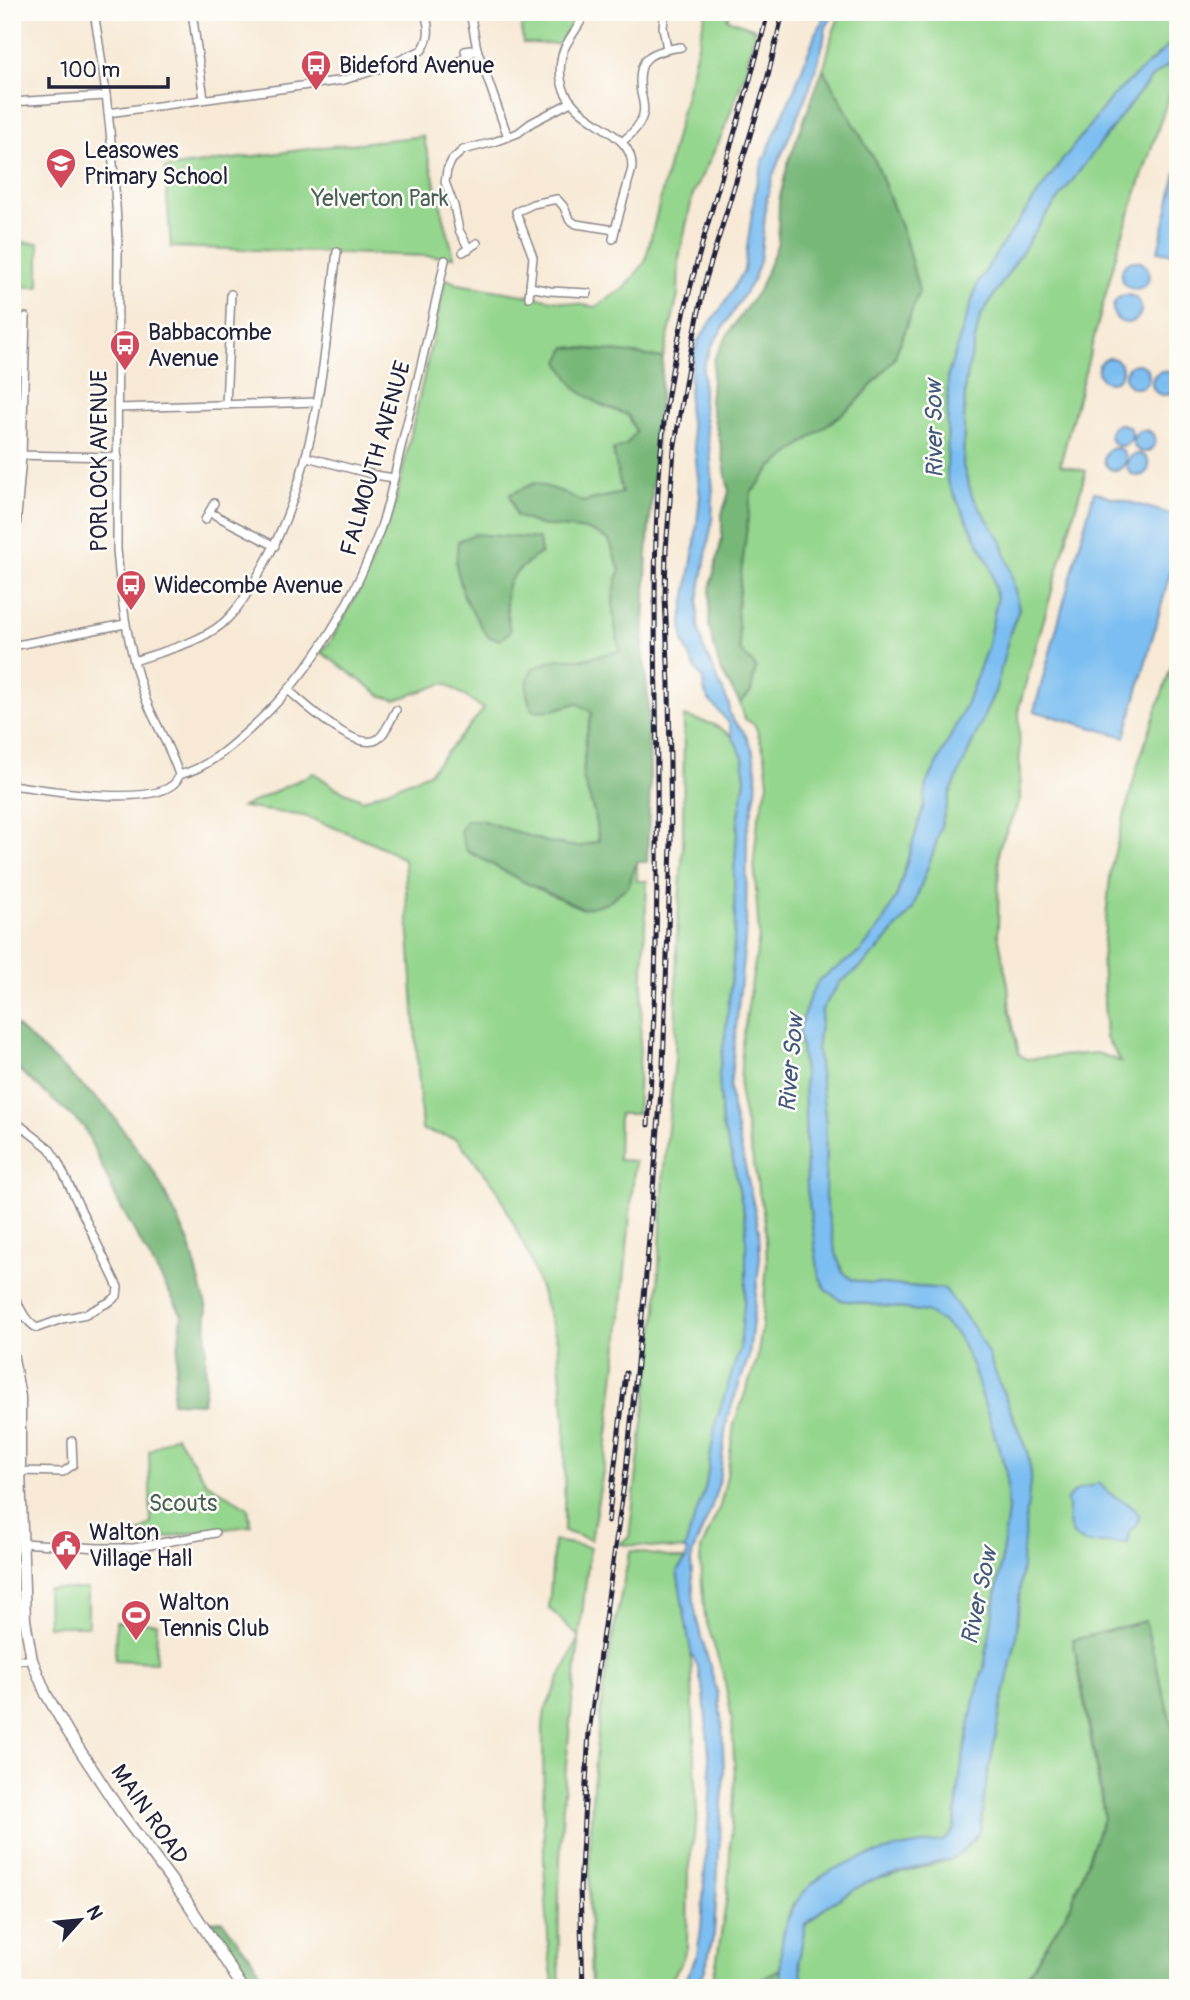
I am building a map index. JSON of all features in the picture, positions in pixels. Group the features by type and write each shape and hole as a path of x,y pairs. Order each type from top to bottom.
{"highway":[{"name":"MAIN ROAD","path":"12,1353 20,1471 17,1523 22,1543 25,1620 32,1660 46,1694 68,1732 122,1814 186,1900 243,1988"}],"street":[{"name":"PORLOCK AVENUE","path":"94,12 108,113 118,244 117,550 125,624 146,701 179,775"},
{"path":"192,12 204,99"},
{"path":"108,113 344,80 376,71 422,50 429,34 425,12"},
{"path":"470,12 477,49 508,137"},
{"path":"529,297 533,257 516,212 533,204 556,199 564,207 569,219 576,224 614,235 632,166 623,141 586,117 571,102 561,79 563,52 582,22 585,12"},
{"path":"665,12 663,27 667,49"},
{"path":"623,141 634,132 644,112 640,83 642,64 654,52 681,47"},
{"path":"465,51 477,49"},
{"path":"447,70 477,49"},
{"path":"12,102 106,96"},
{"path":"477,243 466,250 459,230 445,183 452,160 463,150 518,133 571,102"},
{"path":"134,661 199,638 220,625 242,603 275,546 294,501 307,457 337,252"},
{"name":"FALMOUTH AVENUE","path":"12,785 63,792 141,796 169,788 178,780 179,775 211,761 232,746 268,713 288,690 330,633 362,574 380,532 445,260"},
{"path":"530,287 587,293"},
{"path":"226,405 231,294"},
{"path":"14,553 22,456 26,317"},
{"path":"118,408 317,402"},
{"path":"12,455 118,457"},
{"path":"307,457 394,478"},
{"path":"205,520 214,503"},
{"path":"209,512 275,546"},
{"path":"12,646 125,624"},
{"path":"288,690 322,719 355,739 375,741 382,735 396,710"},
{"path":"13,1120 49,1148 57,1160 118,1287 117,1296 92,1311 37,1328 26,1318 14,1295 26,1293"},
{"path":"20,1471 63,1472 73,1465 72,1441"},
{"path":"22,1543 134,1548 215,1533"},
{"path":"12,1655 17,1660 32,1660"}],"green space":[{"path":"515,12 580,12 563,44 523,43 521,24"},
{"path":"706,12 730,12 727,19 755,29 745,73 722,135 693,194 679,258 678,295 663,358 567,347 601,405 628,415 636,432 626,445 613,450 622,493 582,502 560,491 510,494 516,516 540,525 589,530 609,540 620,571 614,592 613,611 620,651 584,659 557,659 553,710 578,703 592,712 586,737 583,777 599,841 578,847 546,842 481,820 467,851 524,882 583,909 637,862 637,881 647,881 637,1114 619,1114 618,1160 635,1161 605,1460 591,1540 564,1531 565,1421 557,1340 530,1258 496,1187 457,1139 422,1130 404,859 374,843 304,816 242,807 314,773 336,788 363,800 429,773 484,709 445,683 396,700 382,696 321,652 330,642 360,589 393,513 446,279 458,284 595,307 625,288 645,262"},
{"path":"840,12 1178,12 1178,37 1112,97 1058,166 1001,246 977,285 948,375 947,481 991,567 997,600 987,648 966,705 927,784 923,809 897,895 882,924 860,952 819,980 799,1031 804,1072 807,1188 819,1276 841,1300 927,1312 958,1336 972,1365 1006,1470 1008,1511 1001,1564 984,1668 974,1700 961,1770 954,1829 948,1838 942,1841 793,1903 786,1922 780,1969 750,1988 708,1988 717,1959 727,1897 735,1779 732,1719 724,1677 705,1617 701,1550 720,1506 734,1424 757,1360 767,1262 765,1222 740,1095 742,1044 759,937 754,859 758,820 768,784 765,755 755,725 745,719 740,703 751,692 740,650 737,608 751,493 772,467 857,402 894,359 919,291 904,235 876,163 823,69"},
{"path":"1178,58 1178,83 1171,90 1118,248 1060,465 1086,471 1019,707 1020,800 999,848 998,934 1019,1054 1026,1059 1097,1053 1121,1062 1106,1038 1102,959 1111,867 1138,764 1178,647 1178,1750 1145,1621 1073,1640 1104,1816 1070,1907 1020,1988 804,1988 799,1960 805,1926 825,1907 867,1882 949,1860 961,1853 980,1832 1002,1703 1031,1473 1027,1451 987,1352 945,1289 869,1283 852,1280 842,1271 834,1246 825,1198 826,1125 817,1048 822,1009 840,982 875,953 912,910 934,850 950,794 1019,609 985,518 972,496 963,466 965,384 980,317 1042,221 1121,116 1151,78"},
{"path":"823,69 876,163 904,235 919,291 894,359 857,402 772,467 751,493 737,608 740,650 756,667 751,692 740,703 720,669 709,627 710,589 722,538 722,514 729,492 710,402 714,359 760,288 778,243 779,201 788,163"},
{"name":"Yelverton Park","path":"423,136 454,257 171,247 165,168"},
{"path":"12,242 39,243 39,287 12,286"},
{"path":"566,347 663,358 647,554 643,652 648,697 650,784 647,862 637,862 628,886 607,903 583,909 524,882 466,850 460,832 466,820 481,820 546,842 578,847 599,841 594,812 583,777 586,737 592,713 577,703 553,710 533,711 528,700 527,684 533,668 557,659 584,659 620,651 613,601 620,570 609,540 589,530 540,525 516,516 510,494 535,483 583,502 622,493 613,450 626,445 636,432 628,415 601,405 576,389 559,362"},
{"path":"475,534 539,539 541,553 518,571 508,586 506,604 510,632 500,640 489,637 483,630 464,597 456,565 458,541"},
{"path":"684,716 715,725 732,736 743,757 745,780 734,873 733,962 719,1074 722,1125 733,1160 746,1223 746,1283 740,1348 716,1422 706,1485 684,1550 619,1544 629,1537 657,1309 664,1167 675,1059 677,934 683,846"},
{"path":"12,1022 108,1109 156,1175 189,1242 207,1309 205,1391 202,1403 172,1402 182,1315 119,1204 84,1127 12,1064"},
{"name":"Scouts","path":"176,1435 206,1482 248,1508 251,1526 135,1543 136,1536 151,1523 149,1451"},
{"path":"554,1541 590,1547 571,1712 562,1823 559,1878 560,1988 554,1988 549,1955 544,1862 543,1726 545,1710 579,1637 549,1608"},
{"path":"631,1551 686,1560 677,1571 691,1652 697,1818 688,1871 687,1947 680,1966 666,1988 591,1988 589,1924 592,1795 607,1665"},
{"path":"47,1589 88,1589 88,1626 48,1626"},
{"path":"1145,1621 1178,1750 1178,1988 1020,1988 1070,1907 1104,1816 1073,1640"},
{"name":"Walton Tennis Club","path":"116,1622 157,1623 156,1662 115,1660"},
{"path":"223,1921 271,1988 251,1988 209,1922"},
{"path":"780,1969 783,1988 750,1988 762,1978"}],"water":[{"path":"823,12 835,12 826,27 810,87 773,175 767,198 760,261 753,280 711,347 703,367 703,404 713,495 712,522 698,601 698,626 703,647 729,704 729,713 744,732 752,748 757,773 747,833 746,930 730,1088 759,1230 760,1257 749,1356 727,1419 719,1482 691,1561 697,1621 718,1695 724,1771 714,1934 705,1970 696,1988 681,1988 697,1955 701,1929 711,1780 704,1694 691,1652 677,1571 686,1560 687,1551 684,1550 706,1485 716,1422 740,1348 746,1283 746,1223 733,1160 722,1125 719,1074 733,962 734,873 745,780 743,757 732,736 729,723 705,693 703,679 683,641 682,620 700,496 688,408 697,342 744,270 756,185 763,161 817,30 822,24"},
{"path":"1178,37 1178,58 1151,78 1121,116 1042,221 980,317 965,384 963,466 972,496 1002,542 1019,609 1010,632 996,689 950,794 934,850 912,910 875,953 840,982 822,1009 817,1048 826,1125 825,1198 834,1246 842,1271 852,1280 869,1283 945,1289 974,1328 987,1352 1027,1452 1031,1473 1016,1640 986,1785 980,1832 961,1853 949,1860 867,1882 825,1907 805,1926 799,1960 804,1988 783,1988 781,1949 787,1919 801,1895 822,1877 847,1863 876,1853 942,1841 954,1829 961,1770 974,1700 984,1668 1008,1511 1006,1470 972,1365 958,1336 943,1322 926,1312 841,1300 826,1290 819,1276 807,1188 804,1072 799,1031 810,996 819,980 860,952 882,924 897,895 923,809 927,784 966,705 987,648 997,600 991,567 947,481 948,375 977,285 1001,246 1058,166 1112,97"},
{"path":"1176,173 1178,174 1178,255 1158,251"},
{"path":"1135,261 1145,265 1149,275 1145,285 1135,289 1125,285 1121,275 1125,265"},
{"path":"1127,295 1137,299 1141,309 1137,319 1127,323 1117,319 1113,309 1117,299"},
{"path":"1110,358 1119,361 1122,370 1119,379 1110,382 1101,379 1098,370 1101,361"},
{"path":"1137,364 1146,367 1149,376 1146,385 1137,388 1128,385 1125,376 1128,367"},
{"path":"1164,371 1173,374 1176,383 1173,392 1164,395 1155,392 1152,383 1155,374"},
{"path":"1121,424 1129,427 1132,435 1129,443 1121,446 1113,443 1110,435 1113,427"},
{"path":"1144,430 1152,433 1155,441 1152,449 1144,452 1136,449 1133,441 1136,433"},
{"path":"1115,448 1123,451 1126,459 1123,467 1115,470 1107,467 1104,459 1107,451"},
{"path":"1138,454 1146,457 1149,465 1146,473 1138,476 1130,473 1127,465 1130,457"},
{"path":"1094,492 1178,516 1178,545 1125,737 1034,711"},
{"path":"1099,1483 1110,1494 1131,1506 1140,1516 1130,1531 1128,1543 1085,1543 1071,1531 1067,1499 1077,1490"}],"railway":[{"path":"648,1125 656,950 655,566 662,440 669,385 693,278 768,12"},
{"path":"583,1988 580,1888 589,1732 626,1470 645,1287 663,1067 671,845 665,598 674,450 705,282 767,80 783,12"},
{"path":"608,1522 626,1373"}],"place":[{"name":"Bideford Avenue","path":"316,92"},
{"name":"Leasowes Primary School","path":"61,190"},
{"name":"Babbacombe Avenue","path":"125,372"},
{"name":"Widecombe Avenue","path":"131,612"},
{"name":"Walton Village Hall","path":"66,1572"},
{"name":"Walton Tennis Club","path":"136,1642"}],"water label":[{"name":"River Sow","path":"934,429"},
{"name":"River Sow","path":"791,1063"},
{"name":"River Sow","path":"979,1596"}]}
